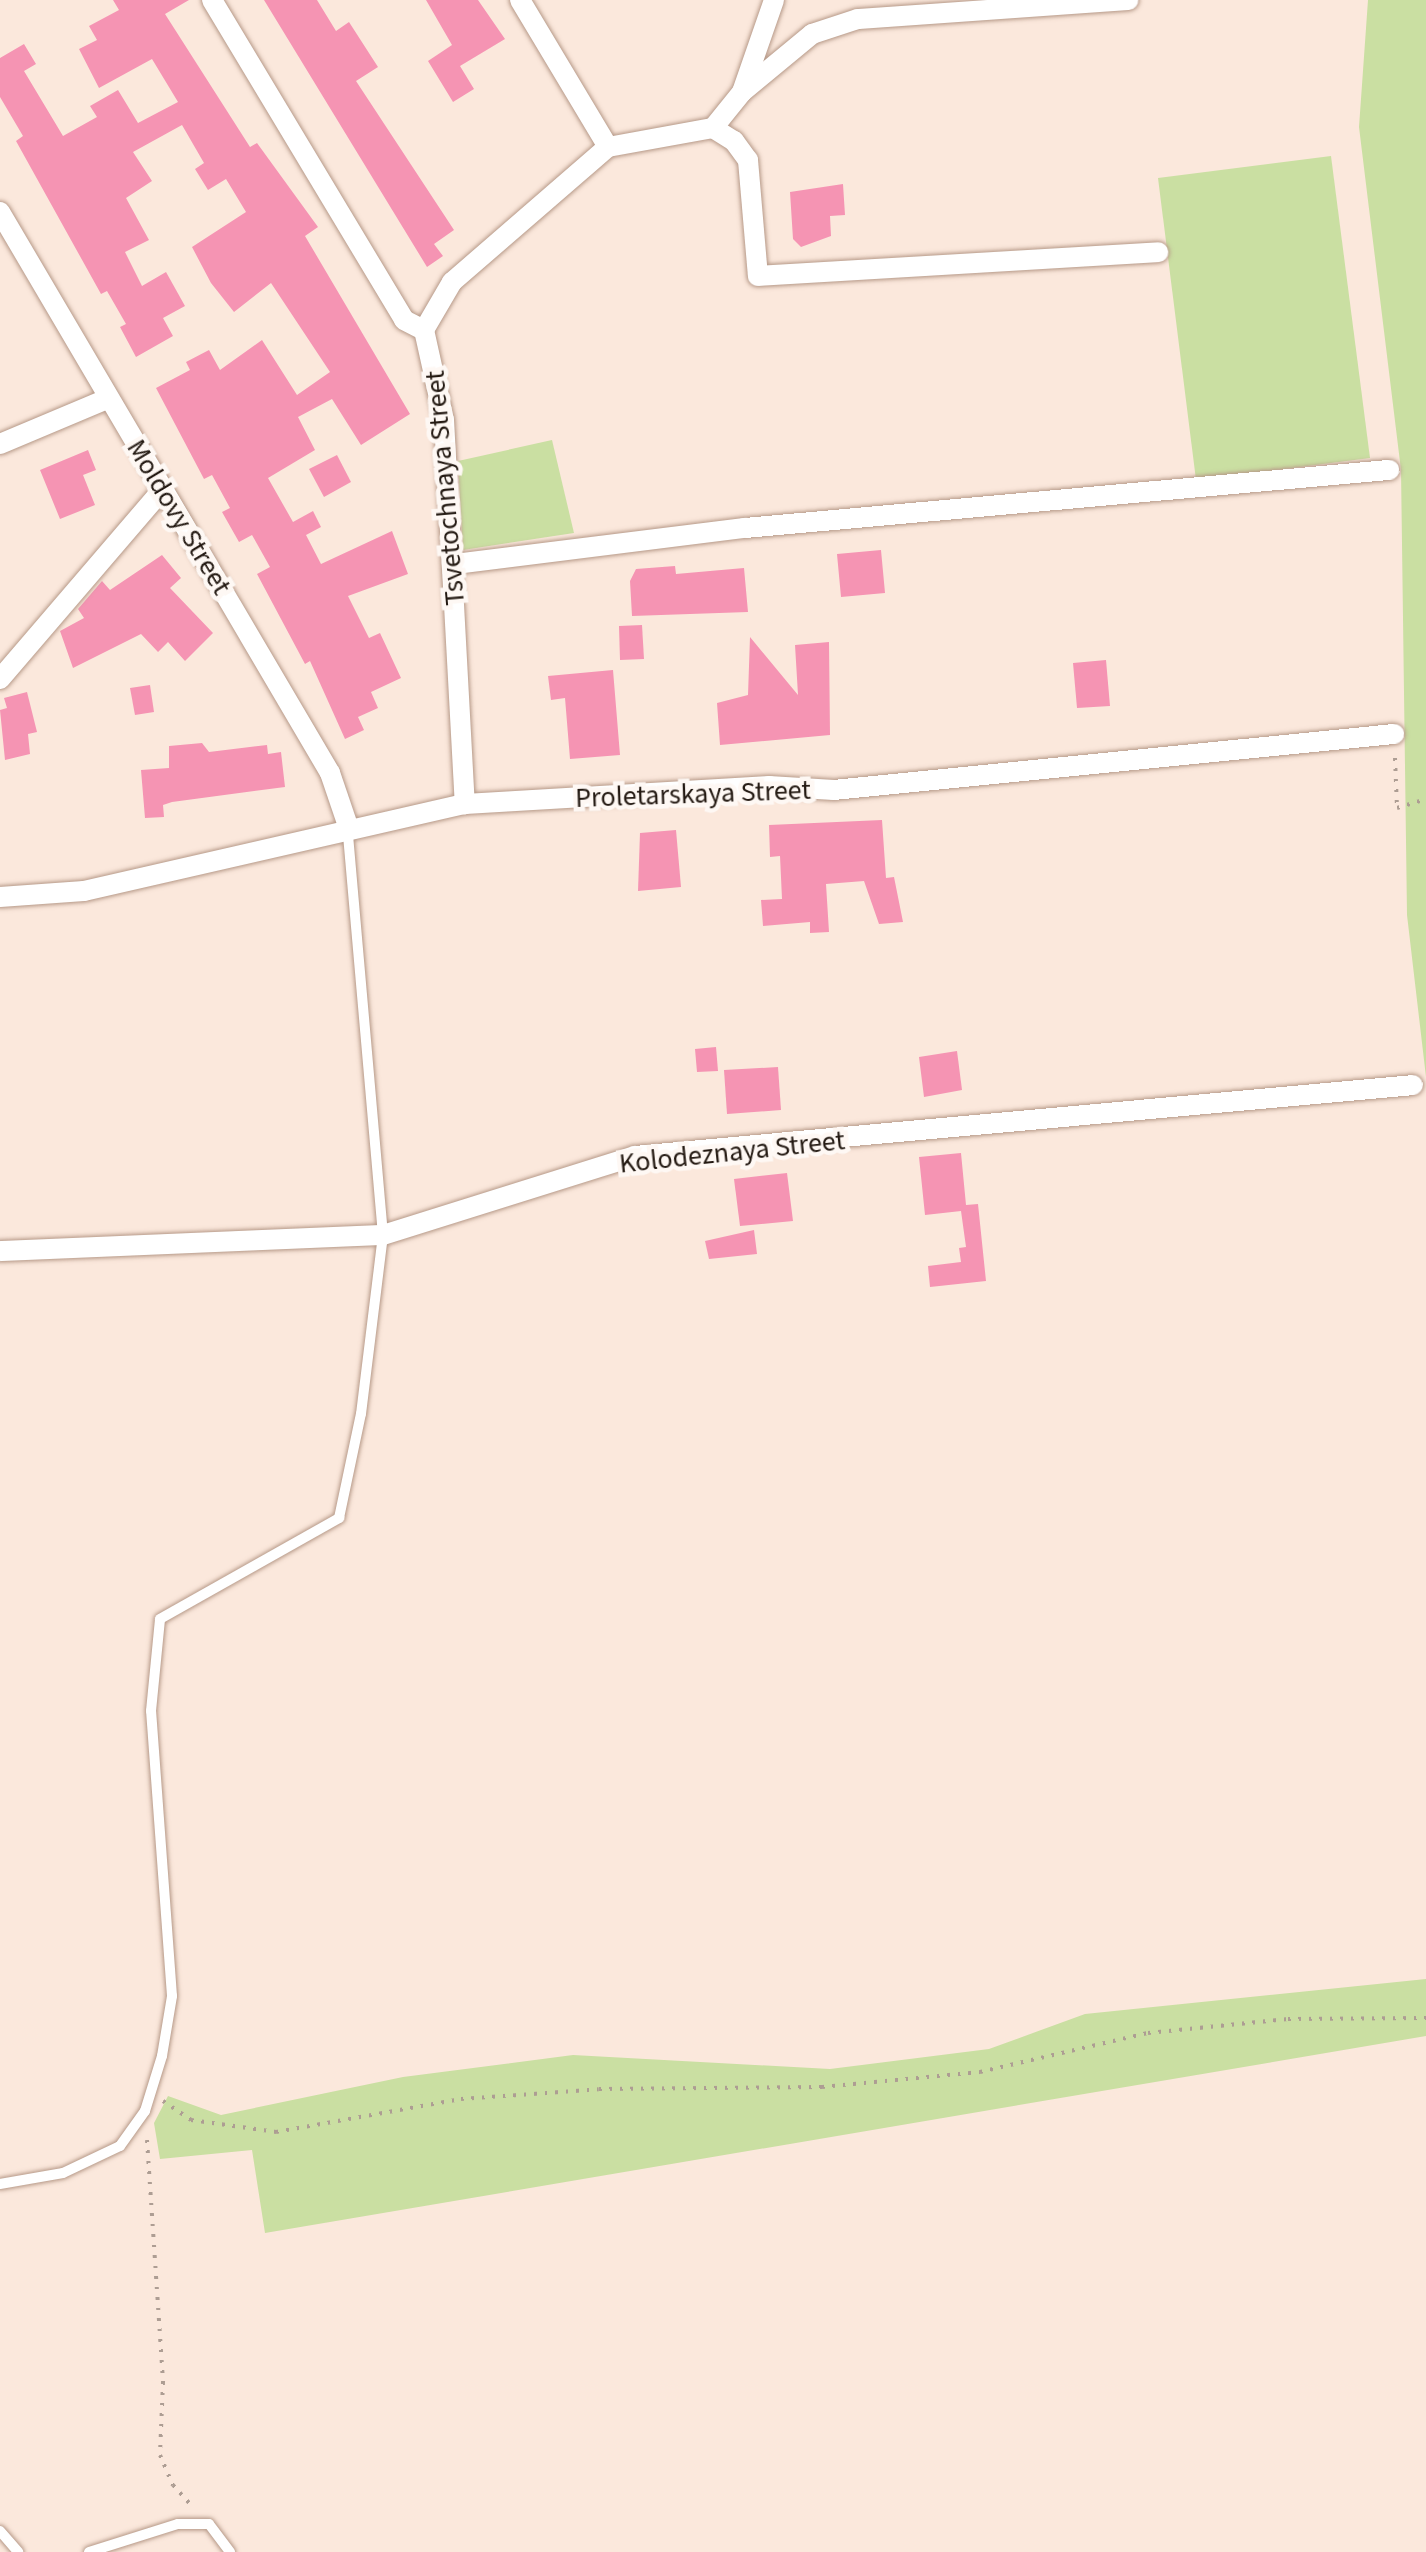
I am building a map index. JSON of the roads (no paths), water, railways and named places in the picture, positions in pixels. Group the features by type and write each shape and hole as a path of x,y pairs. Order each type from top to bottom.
{"street":[{"path":"212,0 404,320 424,330 452,282 608,147 713,128 742,92 812,34 858,19 1128,0"},
{"path":"520,0 608,147"},
{"path":"742,92 774,0"},
{"path":"713,128 734,141 748,160 758,276 1158,252"},
{"name":"Moldovy Street","path":"0,212 330,772 348,826"},
{"name":"Tsvetochnaya Street","path":"424,330 444,420 455,564 464,804"},
{"path":"0,444 108,399"},
{"path":"455,564 744,528 1389,470"},
{"path":"0,679 163,488"},
{"name":"Proletarskaya Street","path":"0,898 84,891 348,826 464,804 770,786 834,790 1394,734"},
{"name":"Kolodeznaya Street","path":"0,1251 383,1235 635,1156 1413,1084"}],"lane":[{"path":"0,2184 63,2173 120,2146 145,2110 151,2093 172,1996 150,1711 160,1619 339,1518 361,1414 383,1235 348,826"},
{"path":"89,2552 178,2524 209,2524 230,2552"},
{"path":"0,2531 18,2552"}]}
